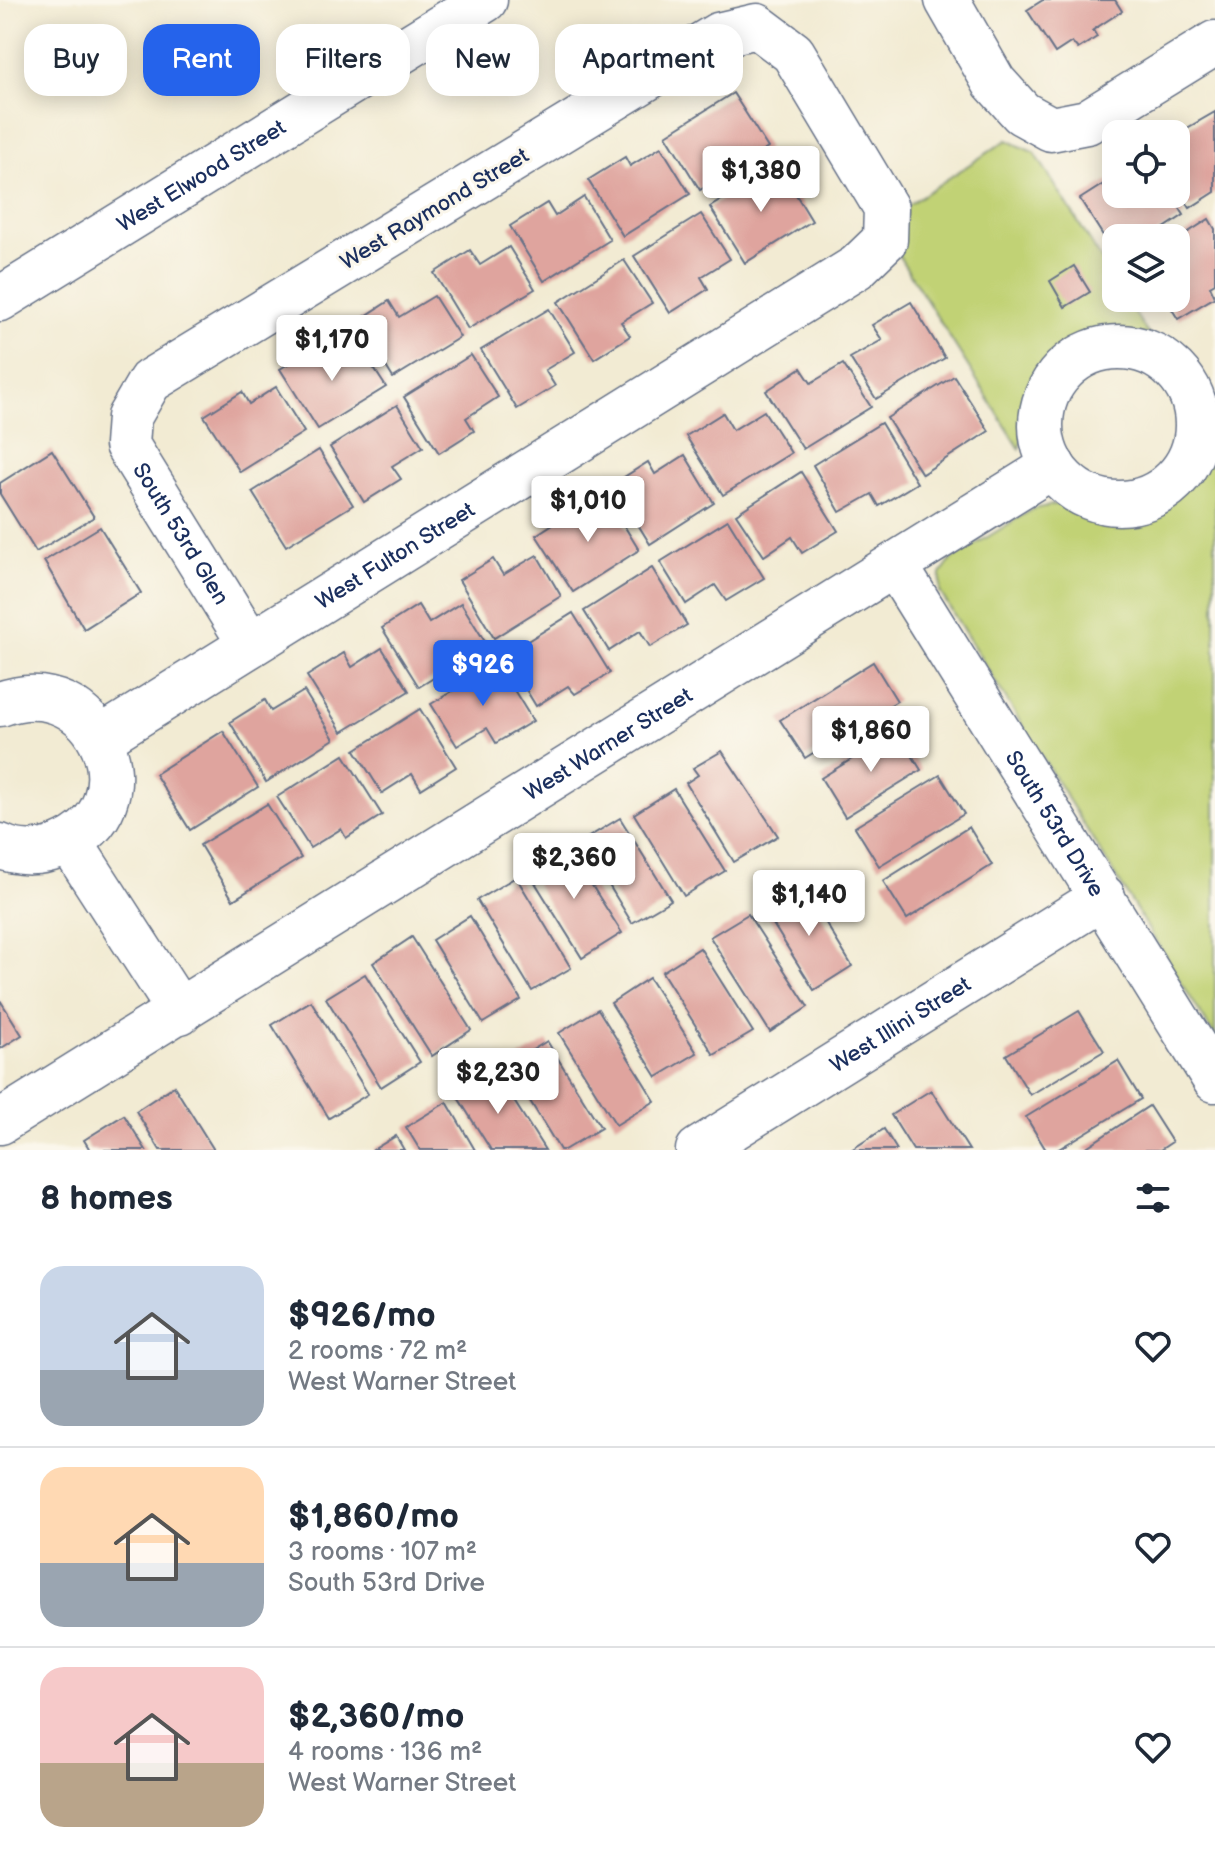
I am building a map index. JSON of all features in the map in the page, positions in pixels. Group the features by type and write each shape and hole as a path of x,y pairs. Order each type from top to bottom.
{"street":[{"name":"West Elwood Street","path":"0,299 485,0"},
{"path":"947,0 994,82 1022,113 1051,129 1087,122 1215,43"},
{"name":"West Fulton Street","path":"101,738 857,267 885,240 886,208 793,53 757,26"},
{"name":"West Raymond Street","path":"129,417 150,381 718,35 757,26"},
{"path":"1109,348 1132,348 1172,366 1201,374 1196,408 1197,435 1189,461 1172,483 1149,497 1123,503 1096,499 1072,487 1053,466 1044,448 1041,425 1044,403 1054,382 1068,365 1109,348"},
{"name":"South 53rd Glen","path":"129,417 127,445 250,644"},
{"name":"West Warner Street","path":"0,1122 1053,466"},
{"name":"South 53rd Drive","path":"895,565 1215,1080"},
{"path":"0,704 13,699 39,697 63,703 85,717 101,738 109,760 109,784 103,807 89,828 70,842 50,851 28,853 0,846"},
{"path":"70,842 180,1012"},
{"name":"West Illini Street","path":"698,1150 1103,897"}],"green space":[{"path":"1007,140 1035,153 1102,261 1102,312 1134,312 1152,340 1120,334 1102,335 1078,343 1057,358 1033,388 1020,449 897,253 906,206"},
{"path":"1215,403 1215,1037 940,592 941,574 952,559 1033,509 1058,504 1084,512 1121,517 1152,513 1183,491 1206,460 1210,419"}],"building":[{"path":"1043,0 1115,0 1122,11 1093,30 1097,37 1078,49 1072,42 1055,53 1027,10"},
{"path":"728,96 735,96 768,148 700,190 666,135"},
{"path":"1215,112 1215,192 1190,208 1190,126"},
{"path":"661,147 690,194 623,236 588,180 625,157 630,166"},
{"path":"778,165 812,221 745,263 710,207"},
{"path":"1102,185 1102,208 1180,208 1184,215 1170,224 1102,224 1102,234 1080,199"},
{"path":"584,197 610,240 544,281 510,226 547,203 555,216"},
{"path":"701,214 730,259 701,277 708,289 670,313 634,256"},
{"path":"1209,219 1215,229 1215,283 1210,286 1215,297 1190,312 1190,231"},
{"path":"509,247 535,289 468,329 434,273 470,250 480,265"},
{"path":"624,260 652,303 621,322 630,336 594,359 558,302"},
{"path":"1074,266 1090,292 1065,307 1050,281"},
{"path":"434,296 460,337 393,378 358,321 389,301 399,317"},
{"path":"911,302 945,358 876,399 850,358 882,340 872,325"},
{"path":"549,309 575,352 545,370 555,386 517,409 481,350"},
{"path":"1174,312 1190,312 1178,319"},
{"path":"358,344 386,387 318,429 280,369 317,346 328,364"},
{"path":"471,355 498,397 466,418 474,431 439,453 404,397"},
{"path":"843,364 871,407 803,449 766,391 801,368 811,383"},
{"path":"954,376 989,431 922,474 887,418"},
{"path":"276,387 304,432 240,472 204,416 242,392 249,404"},
{"path":"397,405 423,447 392,466 401,479 364,502 330,447"},
{"path":"764,411 791,453 723,495 686,436 723,413 733,430"},
{"path":"881,423 917,483 879,506 872,494 840,512 813,465"},
{"path":"52,450 94,517 36,552 0,494 0,483"},
{"path":"319,450 353,505 286,546 252,492"},
{"path":"685,455 714,503 650,544 613,484 648,462 655,474"},
{"path":"801,472 838,531 802,553 792,537 764,556 736,514"},
{"path":"607,498 639,550 573,592 536,535 573,511 577,517"},
{"path":"728,520 764,578 726,601 715,585 686,604 660,562"},
{"path":"100,527 141,593 84,629 44,561"},
{"path":"537,555 561,596 494,638 459,580 493,559 503,575"},
{"path":"652,568 687,625 650,647 640,631 609,651 584,611"},
{"path":"461,603 487,645 419,687 382,628 418,605 429,623"},
{"path":"573,613 610,673 575,694 568,686 536,706 505,655"},
{"path":"382,648 409,691 342,732 307,676 344,653 352,667"},
{"path":"873,662 897,701 805,758 780,720"},
{"path":"498,664 533,721 496,743 487,728 457,746 431,704"},
{"path":"304,691 334,739 266,782 230,722 265,700 271,711"},
{"path":"420,709 456,767 421,789 412,774 382,793 355,750"},
{"path":"223,731 258,787 190,830 155,774"},
{"path":"897,731 921,770 845,817 821,778"},
{"path":"722,751 778,836 734,862 686,783 698,775 693,768"},
{"path":"344,755 382,815 346,838 341,829 310,848 277,797"},
{"path":"940,775 964,814 879,866 855,827"},
{"path":"674,789 725,871 684,896 634,814"},
{"path":"267,804 301,858 233,900 200,845"},
{"path":"620,818 671,900 632,923 582,841"},
{"path":"969,827 992,865 907,919 883,881"},
{"path":"565,843 622,933 582,958 526,868"},
{"path":"516,877 571,968 532,991 477,900"},
{"path":"804,887 852,966 814,990 765,911"},
{"path":"748,914 808,1007 770,1032 710,937"},
{"path":"470,916 521,1000 483,1023 432,940"},
{"path":"412,937 471,1030 432,1056 373,963"},
{"path":"700,948 753,1032 714,1055 662,972"},
{"path":"365,974 420,1062 381,1087 326,998"},
{"path":"649,978 697,1053 657,1077 611,1003"},
{"path":"0,1000 22,1035 0,1049"},
{"path":"311,1001 368,1094 329,1118 272,1025"},
{"path":"598,1009 655,1101 616,1125 559,1033"},
{"path":"1079,1011 1104,1051 1030,1095 1006,1055"},
{"path":"547,1041 601,1128 564,1150 560,1150 508,1065"},
{"path":"1118,1061 1141,1099 1057,1150 1046,1150 1026,1117"},
{"path":"495,1071 545,1150 491,1150 457,1096"},
{"path":"174,1086 214,1150 160,1150 136,1111"},
{"path":"931,1090 969,1150 913,1150 891,1115"},
{"path":"447,1102 475,1150 420,1150 406,1127"},
{"path":"1149,1106 1172,1142 1160,1150 1082,1150"},
{"path":"124,1115 146,1150 90,1150 84,1140"},
{"path":"884,1129 897,1150 851,1150"},
{"path":"396,1136 404,1150 373,1150"}]}
